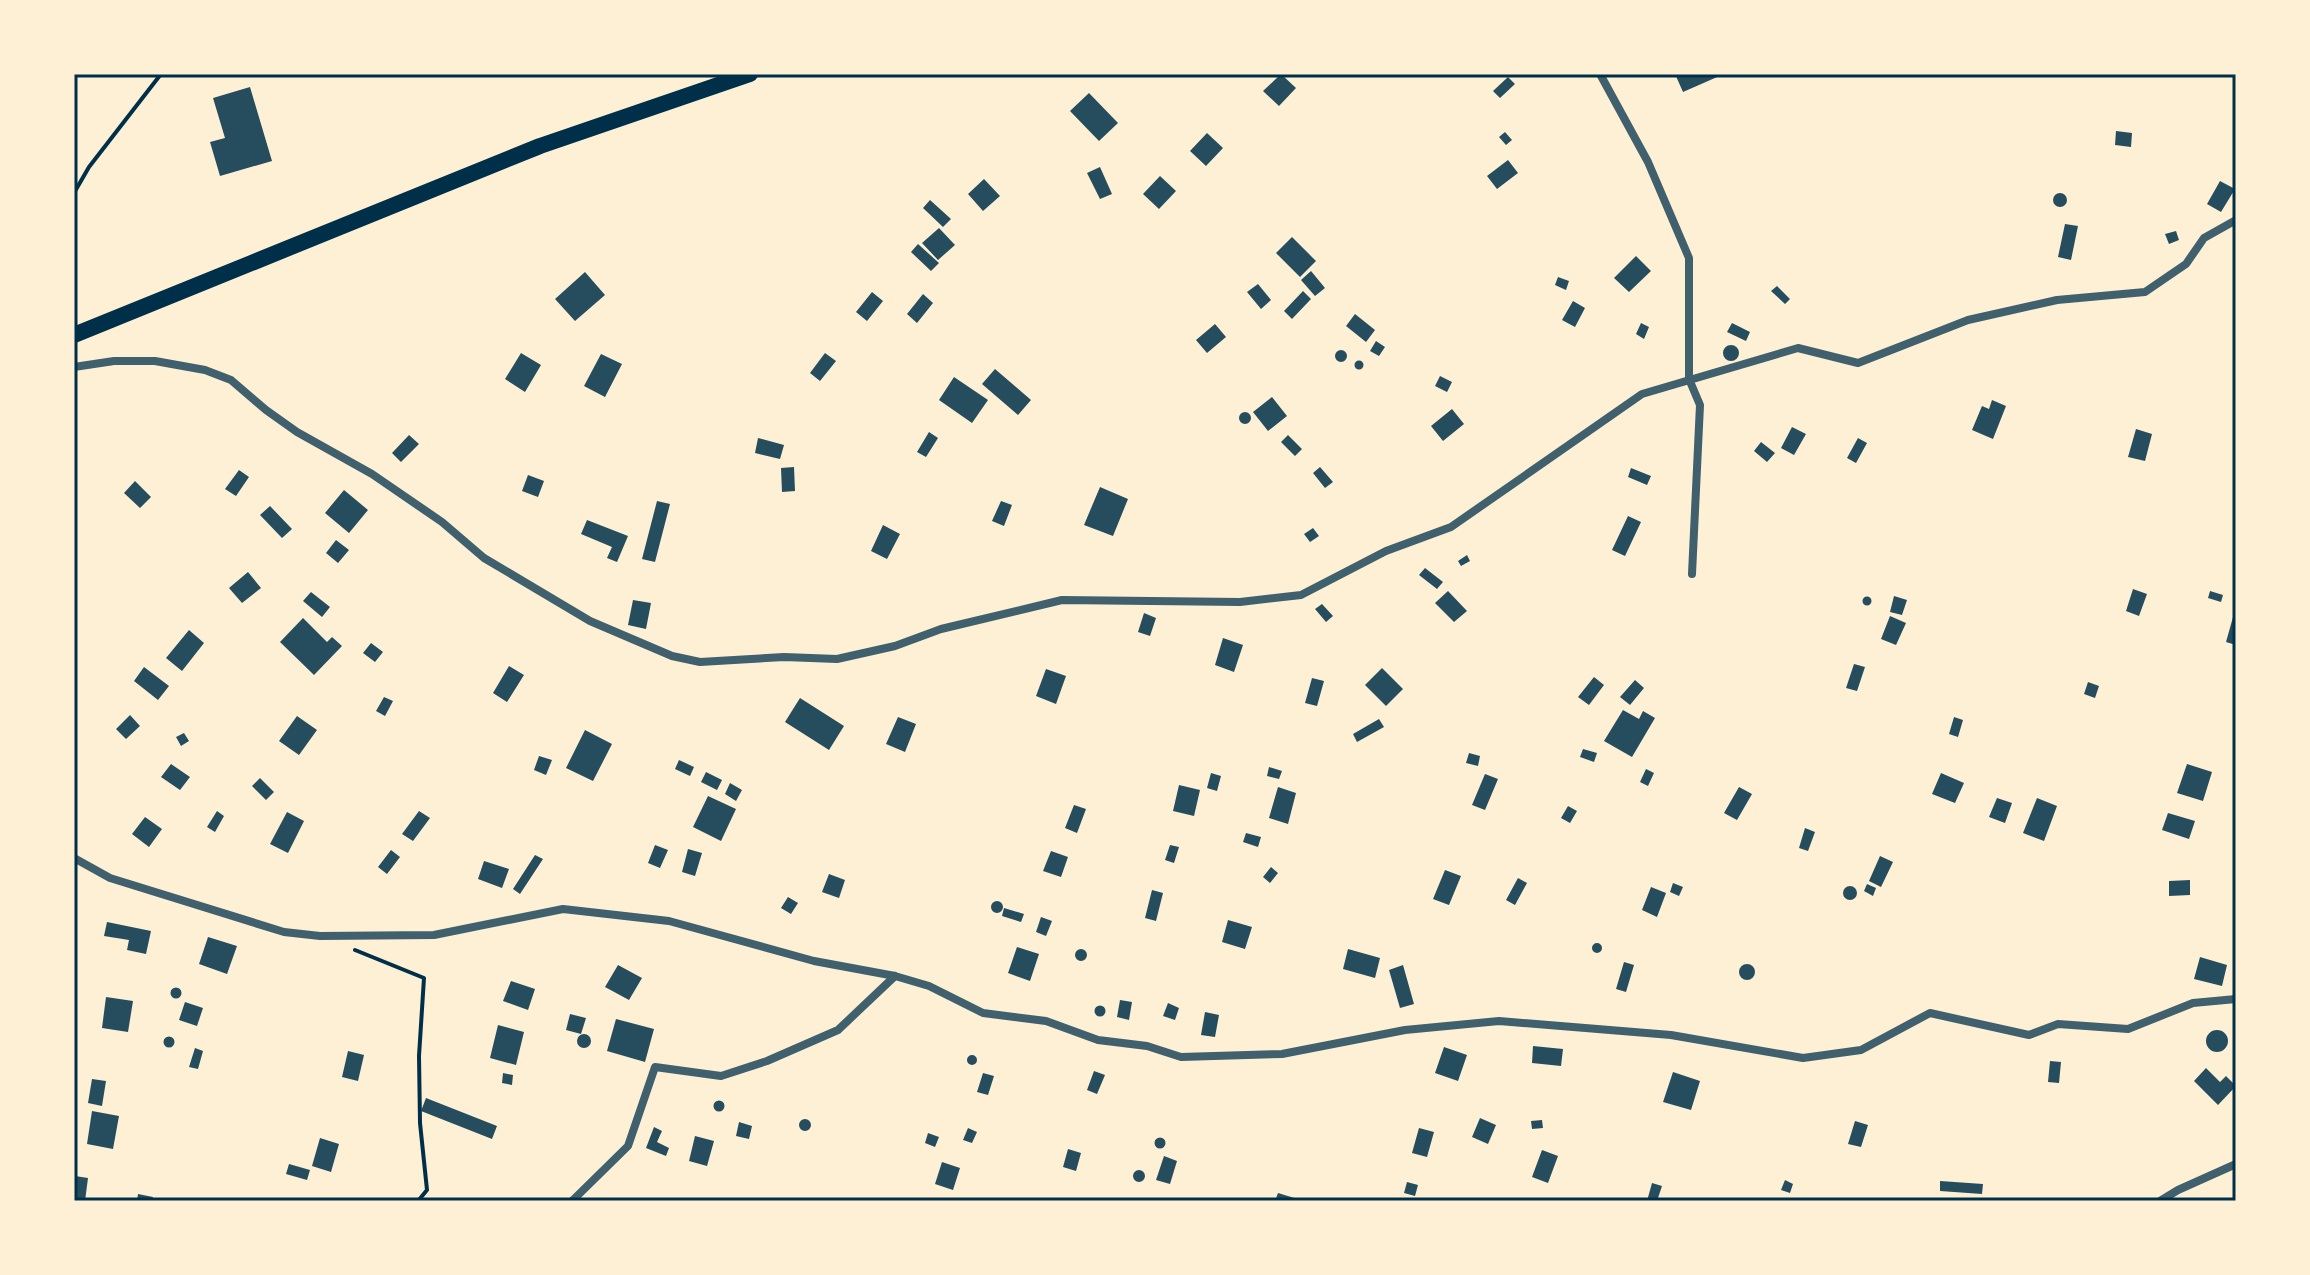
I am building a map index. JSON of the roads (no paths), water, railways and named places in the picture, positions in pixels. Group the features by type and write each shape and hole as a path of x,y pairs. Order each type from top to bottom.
{"main road":[{"path":"74,335 540,146 750,74"}],"street":[{"path":"1600,74 1648,162 1689,258 1689,379 1700,405 1692,574"},
{"path":"74,367 114,361 155,361 191,367 231,380 297,432 372,474 442,522 484,558 590,621 672,656 700,662 784,657 837,659 895,646 941,629 1062,600 1240,602 1301,595 1386,551 1451,527 1642,394 1798,348 1858,363 1968,320 2057,300 2145,292 2186,264 2204,238 2236,220"},
{"path":"74,858 110,878 210,910 284,932 320,936 434,935 563,909 669,921 814,961 895,976 929,986 983,1013 1046,1021 1098,1040 1147,1046 1181,1057 1282,1054 1405,1030 1499,1021 1671,1035 1803,1058 1861,1050 1930,1013 2029,1035 2058,1024 2128,1029 2193,1003 2236,999"},
{"path":"572,1201 628,1146 655,1067 721,1076 767,1061 838,1030 895,976"},
{"path":"2160,1201 2236,1164"}]}
